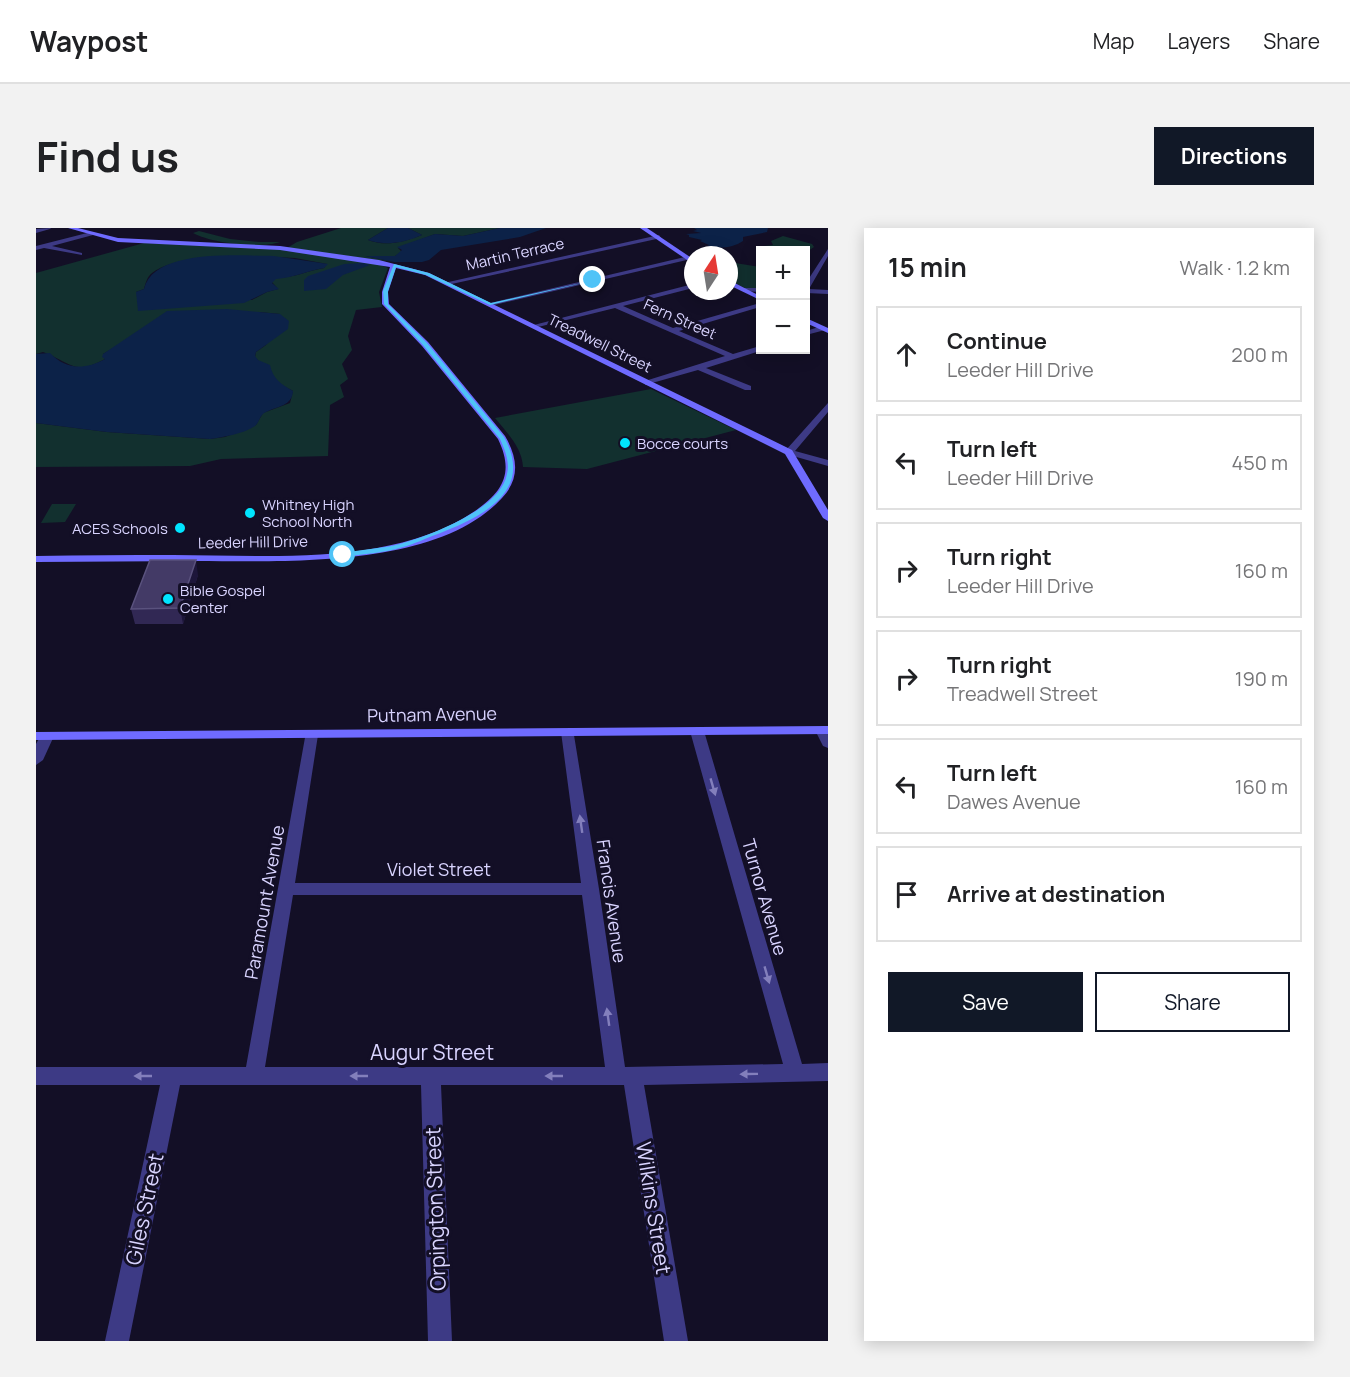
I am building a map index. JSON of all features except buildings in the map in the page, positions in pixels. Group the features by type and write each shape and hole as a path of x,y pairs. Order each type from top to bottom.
{"street":[{"path":"36,231 48,228"},
{"name":"Treadwell Street","path":"73,228 91,234 137,241 280,248 394,265 421,272 789,452 828,463"},
{"path":"643,228 684,255"},
{"path":"36,248 91,234"},
{"name":"Martin Terrace","path":"447,283 659,237"},
{"path":"45,246 80,254"},
{"path":"810,283 828,251"},
{"path":"490,304 684,262"},
{"name":"Leeder Hill Drive","path":"36,559 297,557 362,553 401,546 450,529 491,504 509,480 510,453 502,438 434,355 386,304 385,291 394,265"},
{"path":"738,287 756,296"},
{"path":"534,326 684,288"},
{"path":"744,290 756,290"},
{"path":"810,290 828,292"},
{"name":"Fern Street","path":"617,306 733,357"},
{"path":"673,330 756,306"},
{"path":"810,322 825,330"},
{"path":"810,332 825,330"},
{"path":"648,383 756,349"},
{"path":"698,367 748,388"},
{"path":"828,406 789,452 790,459 828,518"},
{"path":"815,423 828,426"},
{"name":"Putnam Avenue","path":"42,736 697,731 826,734"},
{"name":"Turnor Avenue","path":"697,731 795,1073"},
{"name":"Francis Avenue","path":"568,732 591,889 624,1075"},
{"name":"Paramount Avenue","path":"254,1076 311,735"},
{"path":"36,760 42,736"},
{"name":"Violet Street","path":"287,889 591,889"},
{"name":"Augur Street","path":"36,1076 431,1076 828,1072"},
{"name":"Wilkins Street","path":"624,1075 676,1341"},
{"name":"Giles Street","path":"117,1341 172,1076"},
{"name":"Orpington Street","path":"431,1076 440,1341"}],"green space":[{"path":"341,228 388,228 368,240 388,243 401,242 422,235 408,228 500,228 463,236 435,234 398,248 402,252 395,256 366,256 394,262 287,248 297,242"},
{"path":"199,231 230,239 280,242 260,245 236,244 211,240 193,233"},
{"path":"783,236 812,244 814,247 810,250 810,246 764,246 773,245 771,241"},
{"path":"144,243 278,249 379,264 388,268 379,292 382,307 356,310 348,336 352,350 342,364 348,379 340,385 344,397 330,405 328,456 221,459 190,466 36,467 36,423 107,432 210,439 225,437 256,425 263,413 290,403 293,391 280,384 255,357 256,352 266,345 280,314 259,312 115,347 103,354 105,359 95,364 86,367 73,366 43,352 36,354 36,273","holes":["243,256 295,258 327,264 324,268 276,278 272,282 278,289 252,300 136,292 144,289 152,273 172,264 186,261"]},
{"path":"738,263 756,266 756,289 745,288 738,284"},
{"path":"651,389 736,430 587,469 523,467 517,447 495,418"},
{"path":"52,504 76,504 65,522 41,523"}],"water":[{"path":"388,228 408,228 422,235 395,243 368,240"},
{"path":"500,228 546,228 520,237 441,250 429,260 422,262 394,262 365,256 395,256 402,250 397,247 435,234 463,236"},
{"path":"694,228 768,228 767,232 743,237 743,241 730,246 707,246 709,245 700,241 702,240 686,234 701,233 693,231 697,230"},
{"path":"274,256 328,264 324,268 276,279 272,283 279,289 244,303 138,311 136,292 144,289 151,276 164,267 200,257"},
{"path":"344,264 370,265 343,275 326,289 304,291 304,280 308,276"},
{"path":"227,309 280,314 289,321 288,329 256,352 255,356 258,360 270,365 278,381 293,391 292,396 284,405 264,413 258,423 250,429 210,439 107,432 36,423 36,354 50,353 56,359 69,365 90,365 105,359 102,357 103,354 167,311"}],"place":[{"name":"Bocce courts","path":"625,443"},
{"name":"Whitney High School North","path":"250,513"},
{"name":"ACES Schools","path":"180,528"},
{"name":"Bible Gospel Center","path":"168,599"}],"route":[{"path":"343,555 401,546 450,529 491,504 506,487 511,473 510,453 502,438 425,344 386,304 385,291 394,265 427,274 490,304 593,280"}]}
